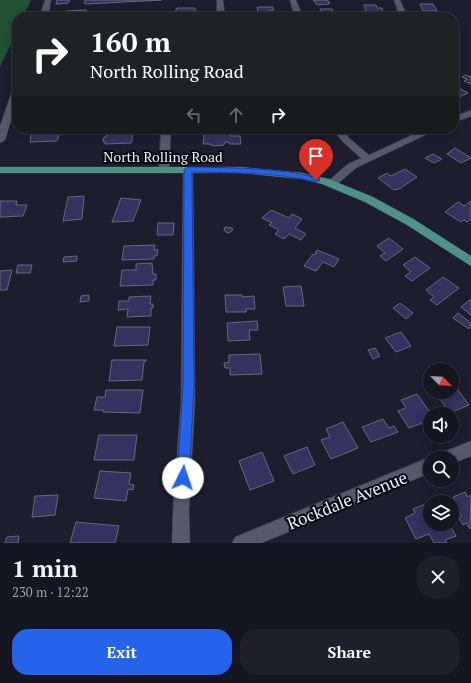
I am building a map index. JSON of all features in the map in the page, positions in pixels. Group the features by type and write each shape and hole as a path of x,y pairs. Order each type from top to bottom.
{"main road":[{"name":"North Rolling Road","path":"0,170 269,171 302,176 352,191 420,228 471,262"}],"street":[{"path":"45,12 48,0"},
{"path":"220,0 221,12"},
{"path":"294,0 298,12"},
{"path":"397,0 402,12"},
{"path":"0,140 12,103"},
{"path":"459,118 471,113"},
{"path":"164,170 166,134"},
{"path":"341,134 367,158"},
{"path":"331,184 345,170 367,158 422,134"},
{"path":"181,543 181,509 188,401 188,170"},
{"path":"459,453 471,448"},
{"name":"Rockdale Avenue","path":"241,543 423,468"}],"green space":[{"path":"0,0 31,0 25,12 12,12 12,42 0,67"}],"building":[{"path":"57,0 70,0 68,3 56,4"},
{"path":"85,0 162,0 86,4 84,3"},
{"path":"313,0 327,0 330,3 317,5"},
{"path":"420,4 433,4 437,11 423,11"},
{"path":"364,5 376,5 377,8 382,8 383,12 366,12"},
{"path":"257,7 273,7 274,10 269,10 270,12 258,12"},
{"path":"177,8 195,8 195,12 175,12"},
{"path":"320,9 332,9 333,12 321,12"},
{"path":"86,10 86,12 66,12"},
{"path":"466,75 471,77 471,84 464,81 467,79 462,77"},
{"path":"459,88 468,93 459,97"},
{"path":"59,134 56,141 30,142 31,135"},
{"path":"108,134 133,134 131,143 105,144 105,141 103,142 104,137 106,137"},
{"path":"204,134 230,134 230,136 240,136 241,144 229,144 229,142 225,142 224,145 215,146 211,144 203,144"},
{"path":"309,143 318,143 321,161 305,161 302,146 309,146"},
{"path":"455,148 471,158 461,163 447,154"},
{"path":"433,154 442,159 434,163 425,158"},
{"path":"405,169 417,177 399,189 394,190 378,178 387,173 391,176"},
{"path":"84,196 82,219 63,221 68,197"},
{"path":"121,198 141,200 133,221 112,222"},
{"path":"0,201 17,201 16,205 27,205 23,216 0,217"},
{"path":"471,201 471,219 467,222 464,220 461,222 445,212 458,202 464,206"},
{"path":"271,210 289,218 292,214 302,219 295,228 306,234 301,240 289,234 284,239 275,234 279,230 269,225 272,223 262,218"},
{"path":"158,223 174,223 173,235 157,235"},
{"path":"225,227 232,228 233,230 229,233 226,232 224,230"},
{"path":"389,238 403,249 386,261 380,256 385,253 377,246"},
{"path":"155,245 154,250 158,250 157,256 154,256 154,259 122,260 124,246"},
{"path":"317,250 339,259 334,267 323,262 316,271 304,266 313,254 315,255 317,253 315,253"},
{"path":"77,256 77,261 63,262 64,257"},
{"path":"415,257 430,268 412,281 405,276 411,272 403,265"},
{"path":"152,263 153,274 156,274 156,280 153,280 153,285 120,286 122,270 136,270 136,264"},
{"path":"18,265 32,265 30,273 16,273"},
{"path":"12,270 7,290 0,290 0,271"},
{"path":"443,277 459,288 437,305 430,300 434,297 426,290"},
{"path":"301,286 304,306 286,306 283,287"},
{"path":"89,295 89,301 80,302 81,296"},
{"path":"225,295 242,295 242,297 254,296 255,309 246,309 246,312 226,312"},
{"path":"151,296 150,304 153,304 153,308 151,308 151,316 127,317 128,309 118,310 119,301 129,301 129,297"},
{"path":"471,299 471,315 461,307"},
{"path":"400,303 413,313 406,319 393,308"},
{"path":"458,313 471,323 469,329 453,318"},
{"path":"257,321 258,330 249,330 250,340 228,341 227,323"},
{"path":"117,327 150,327 148,345 114,346"},
{"path":"401,332 411,346 396,352 385,338"},
{"path":"375,348 380,356 373,359 368,350"},
{"path":"260,354 262,374 230,375 230,368 225,368 224,363 229,362 229,355"},
{"path":"112,360 147,360 144,362 142,380 109,381"},
{"path":"106,390 143,390 140,413 103,412 103,410 94,410 97,397 105,397"},
{"path":"459,391 469,405 459,409 459,407 446,407 440,399 459,399"},
{"path":"417,394 426,407 423,407 423,423 409,428 398,411 406,408 401,400"},
{"path":"383,419 389,428 394,426 398,432 371,442 362,427"},
{"path":"343,422 358,448 331,459 321,440 330,437 326,429"},
{"path":"99,435 137,435 134,460 94,460"},
{"path":"307,447 315,465 293,474 284,456"},
{"path":"262,452 274,481 250,490 239,461"},
{"path":"100,471 131,473 129,484 134,485 133,490 128,489 126,501 94,498"},
{"path":"465,492 468,497 471,495 470,529 466,523 463,525 459,518 462,516 459,512 458,495"},
{"path":"58,495 55,515 32,517 35,496"},
{"path":"423,505 423,531 453,531 456,536 445,540 447,543 434,543 429,534 416,539 405,518 415,513 413,509"},
{"path":"76,522 119,526 115,543 70,543"},
{"path":"19,536 18,543 5,543 7,537"}],"route":[{"path":"183,478 188,401 188,170 269,171 302,176 316,180"}]}
